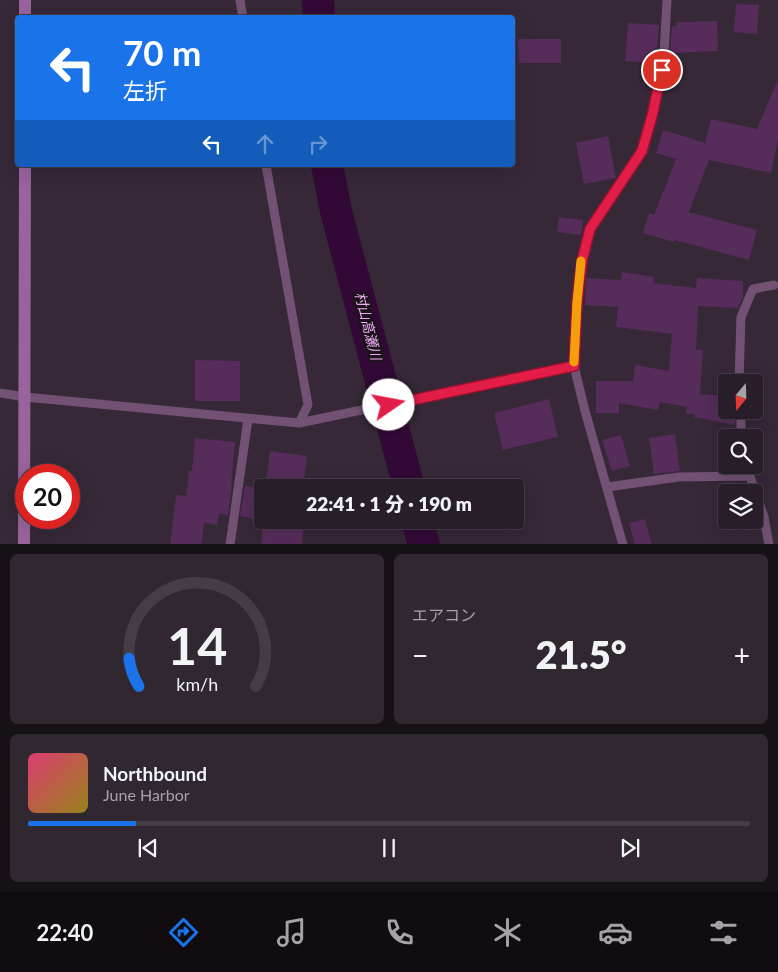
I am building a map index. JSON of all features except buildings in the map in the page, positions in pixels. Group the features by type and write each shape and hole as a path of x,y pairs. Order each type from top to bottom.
{"street":[{"path":"25,0 25,15"},
{"path":"24,544 25,167"}],"lane":[{"path":"240,0 242,15"},
{"path":"623,544 574,366 577,302 582,261 590,229 642,151 659,85 664,54 667,0"},
{"path":"266,167 308,405 304,423"},
{"path":"738,374 741,317 753,289 774,285"},
{"path":"0,393 24,397 304,423 574,366"},
{"path":"230,544 248,419"},
{"path":"607,487 679,477 749,476 764,517 769,544"}],"waterway":[{"name":"村山高瀬川","path":"318,0 319,15"},
{"name":"村山高瀬川","path":"327,167 336,211 407,479"},
{"name":"村山高瀬川","path":"420,529 424,544"}],"slow traffic":[{"path":"574,362 581,261"}],"route":[{"path":"389,405 574,366 577,302 582,261 590,229 642,151 662,70"}]}
